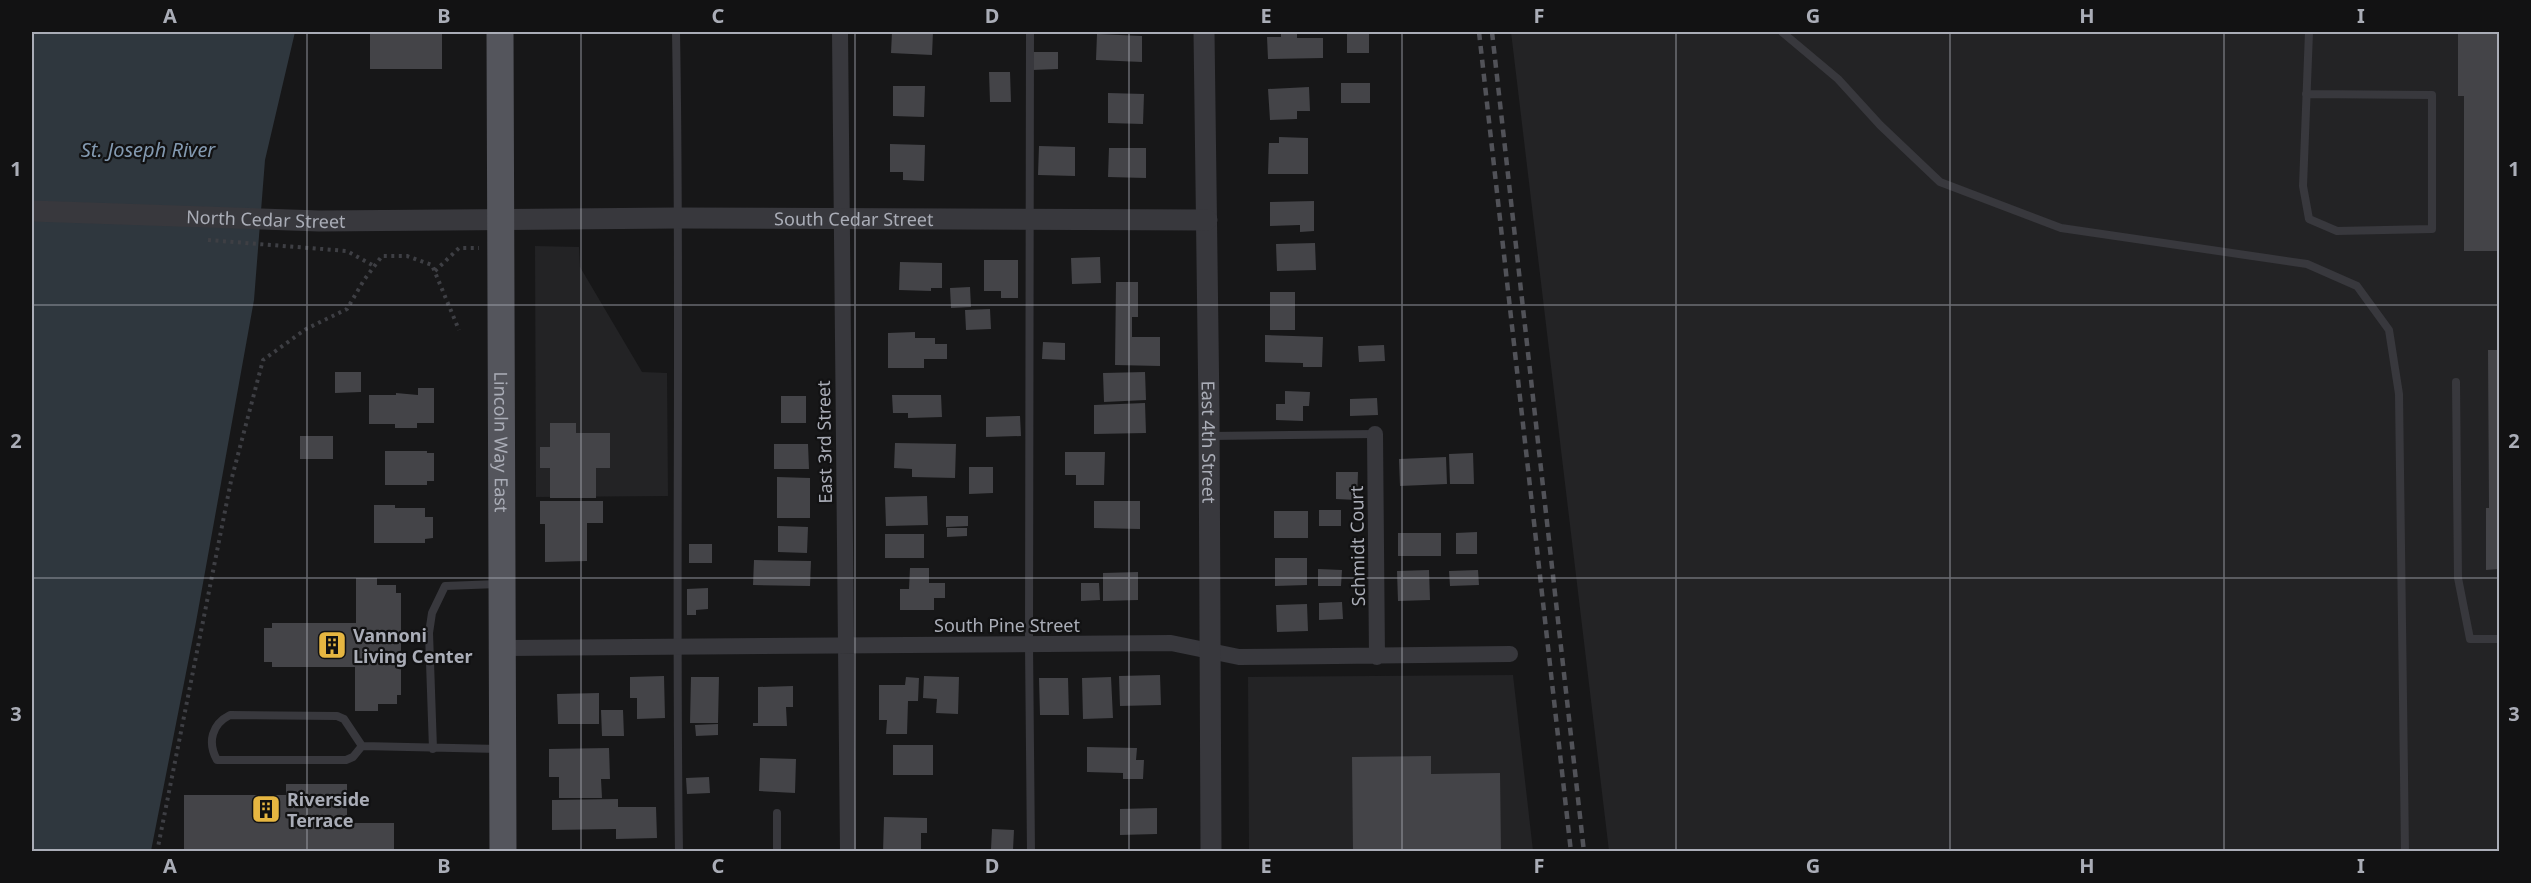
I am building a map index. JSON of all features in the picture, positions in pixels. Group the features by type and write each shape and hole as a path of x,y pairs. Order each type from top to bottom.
{"main road":[{"name":"Lincoln Way East","path":"500,32 503,852"}],"street":[{"name":"East 3rd Street","path":"840,32 848,852"},
{"name":"East 4th Street","path":"1204,32 1211,852"},
{"name":"North Cedar Street","path":"32,211 319,221 499,219"},
{"name":"South Cedar Street","path":"499,219 1207,220"},
{"name":"Schmidt Court","path":"1375,434 1377,657"},
{"name":"South Pine Street","path":"502,648 1171,643 1239,657 1510,654"}],"lane":[{"path":"676,32 676,645 679,852"},
{"path":"1030,32 1031,852"},
{"path":"1782,32 1838,79 1880,125 1940,182 2061,228 2307,264 2357,286 2390,330 2399,394 2405,852"},
{"path":"2306,94 2432,95 2432,229 2337,231 2309,219 2303,186 2306,94 2309,32"},
{"path":"2456,382 2458,578 2470,639 2499,639"},
{"path":"1209,436 1375,434"},
{"path":"433,749 429,633 432,613 445,586 502,584"},
{"path":"230,715 337,716 344,718 362,746 353,757 346,760 217,760 211,750 212,732 221,720 230,715"},
{"path":"362,746 503,749"},
{"path":"777,813 777,852"}],"path":[{"path":"202,240 347,251 374,266"},
{"path":"435,271 459,248 500,248"},
{"path":"157,852 231,481 262,360 306,329 347,309 382,256 407,256 432,265 459,330"}],"shaded area":[{"path":"1511,32 2499,32 2499,851 1609,851"},
{"path":"535,246 579,247 580,267 642,372 667,373 668,496 536,497"},
{"path":"1513,675 1533,851 1249,851 1248,677"}],"water":[{"name":"St. Joseph River","path":"32,32 295,32 265,160 254,300 196,622 151,851 32,851"}],"building":[{"path":"370,32 442,32 442,69 370,69"},
{"path":"892,32 933,32 932,55 891,53"},
{"path":"1281,32 1297,32 1297,38 1323,38 1323,58 1268,59 1267,37 1281,37"},
{"path":"1347,32 1369,32 1369,53 1347,53"},
{"path":"2458,32 2499,32 2499,251 2464,251 2464,96 2458,96"},
{"path":"1097,34 1142,36 1142,62 1096,60"},
{"path":"1032,52 1058,52 1058,69 1032,70"},
{"path":"989,72 1010,72 1011,102 990,102"},
{"path":"1341,83 1370,83 1370,103 1341,103"},
{"path":"893,86 925,86 924,117 893,116"},
{"path":"1309,87 1310,111 1297,111 1297,119 1270,120 1268,89"},
{"path":"1108,93 1144,94 1143,124 1108,123"},
{"path":"1279,137 1308,138 1308,174 1268,174 1269,143 1279,143"},
{"path":"890,144 925,145 924,181 903,180 903,172 890,172"},
{"path":"1039,146 1075,147 1075,176 1038,175"},
{"path":"1109,148 1146,148 1146,178 1108,177"},
{"path":"1314,201 1314,231 1300,232 1300,225 1270,226 1270,202"},
{"path":"1315,243 1316,270 1277,271 1276,244"},
{"path":"1100,257 1101,283 1072,284 1071,258"},
{"path":"984,260 1018,260 1018,298 1001,298 1001,291 984,291"},
{"path":"900,262 942,263 942,288 931,288 931,291 899,290"},
{"path":"1116,282 1138,282 1138,317 1132,317 1132,337 1160,337 1160,366 1115,365"},
{"path":"970,287 971,307 951,308 950,288"},
{"path":"1270,292 1295,292 1295,330 1270,330"},
{"path":"990,309 991,329 966,330 965,310"},
{"path":"915,332 915,338 935,338 935,344 947,344 947,359 924,359 924,368 888,368 888,333"},
{"path":"1265,335 1323,337 1322,367 1303,367 1303,363 1265,362"},
{"path":"1043,342 1065,343 1065,360 1042,359"},
{"path":"1384,345 1385,361 1359,362 1358,346"},
{"path":"2488,350 2499,350 2499,569 2486,570 2486,508 2489,508"},
{"path":"335,372 361,372 361,392 335,393"},
{"path":"1145,372 1146,400 1104,402 1103,373"},
{"path":"418,388 434,388 434,423 417,423 417,428 395,428 395,424 369,424 369,395 396,395 396,393 418,395"},
{"path":"1285,391 1310,392 1309,406 1303,406 1303,421 1276,420 1276,404 1285,404"},
{"path":"892,395 941,395 942,417 908,418 908,413 893,413"},
{"path":"781,396 806,396 806,423 781,423"},
{"path":"1377,398 1378,415 1350,416 1350,399"},
{"path":"1145,403 1146,433 1094,434 1094,405"},
{"path":"1020,416 1021,436 986,437 986,417"},
{"path":"550,423 576,423 576,433 610,433 610,468 596,468 596,498 550,498 550,468 540,468 540,447 550,447"},
{"path":"300,436 333,436 333,459 300,459"},
{"path":"895,443 956,444 955,478 912,477 912,469 894,468"},
{"path":"774,444 808,444 809,469 774,469"},
{"path":"385,451 434,453 434,481 427,481 427,485 385,485"},
{"path":"1065,452 1105,452 1104,485 1076,485 1076,475 1065,475"},
{"path":"1473,453 1474,484 1450,484 1449,454"},
{"path":"1446,457 1447,484 1400,486 1399,459"},
{"path":"969,467 993,467 993,493 969,494"},
{"path":"1336,472 1358,472 1357,500 1336,499"},
{"path":"777,477 810,478 810,518 777,518"},
{"path":"927,496 928,525 886,526 885,497"},
{"path":"540,501 603,501 603,523 587,523 587,561 545,562 545,524 540,524"},
{"path":"1094,501 1140,501 1140,529 1094,528"},
{"path":"374,505 425,508 425,517 433,517 433,538 425,539 425,543 374,543"},
{"path":"1319,510 1341,510 1341,526 1319,526"},
{"path":"1274,511 1308,511 1308,538 1274,538"},
{"path":"946,516 968,516 968,526 946,527"},
{"path":"778,526 808,527 807,553 778,552"},
{"path":"947,528 967,528 967,536 947,537"},
{"path":"1477,532 1477,554 1456,554 1456,533"},
{"path":"1398,533 1441,533 1441,556 1398,556"},
{"path":"885,534 924,534 924,558 885,558"},
{"path":"689,544 712,544 712,563 689,563"},
{"path":"1275,558 1307,558 1307,585 1275,586"},
{"path":"754,560 811,561 810,586 753,585"},
{"path":"910,568 929,568 929,583 945,583 945,598 934,598 934,610 900,610 900,589 909,589"},
{"path":"1318,569 1342,570 1341,586 1318,586"},
{"path":"1429,570 1430,600 1398,601 1397,571"},
{"path":"1478,570 1479,585 1450,586 1449,571"},
{"path":"1138,572 1138,600 1103,601 1103,573"},
{"name":"Vannoni Living Center","path":"356,578 377,578 377,585 396,585 396,593 401,593 401,695 397,695 397,704 378,704 378,711 355,711 355,667 272,667 272,662 264,662 264,628 272,628 272,623 356,623"},
{"path":"1081,583 1099,583 1100,600 1081,601"},
{"path":"708,588 708,609 696,610 696,615 687,615 687,589"},
{"path":"1342,602 1343,619 1319,620 1319,603"},
{"path":"1307,604 1308,631 1277,632 1276,605"},
{"path":"1160,675 1161,705 1120,706 1119,676"},
{"path":"664,676 665,718 637,719 637,698 630,698 630,677"},
{"path":"924,676 959,677 958,714 936,713 937,699 923,698"},
{"path":"691,677 719,677 718,723 690,723"},
{"path":"906,677 919,678 918,701 908,701 907,734 886,734 887,720 879,720 879,685 905,685"},
{"path":"1111,677 1113,718 1083,719 1082,678"},
{"path":"1039,678 1068,678 1069,715 1040,715"},
{"path":"793,686 793,707 786,707 787,726 753,726 753,723 758,723 758,687"},
{"path":"599,693 599,724 558,724 557,694"},
{"path":"601,710 623,710 624,736 602,736"},
{"path":"718,724 718,735 696,736 695,725"},
{"path":"893,745 933,745 933,775 893,775"},
{"path":"1087,747 1137,748 1136,760 1144,760 1143,779 1123,779 1123,773 1087,772"},
{"path":"609,748 610,779 601,779 602,798 559,798 559,777 549,777 549,749"},
{"path":"1431,756 1431,774 1500,773 1501,852 1353,852 1352,757"},
{"path":"760,758 796,759 795,793 759,791"},
{"path":"709,777 710,793 687,794 686,778"},
{"name":"Riverside Terrace","path":"286,784 347,784 347,823 394,823 394,852 184,852 184,795 286,795"},
{"path":"618,799 618,807 656,807 657,838 616,839 616,829 552,830 552,800"},
{"path":"1157,808 1157,834 1120,835 1120,809"},
{"path":"884,817 927,818 927,833 921,833 921,852 883,852"},
{"path":"992,829 1014,830 1013,850 991,849"}],"railway":[{"path":"1479,32 1571,852"},
{"path":"1492,32 1584,852"}],"place":[{"name":"Vannoni Living Center","path":"332,645"},
{"name":"Riverside Terrace","path":"266,809"}]}
